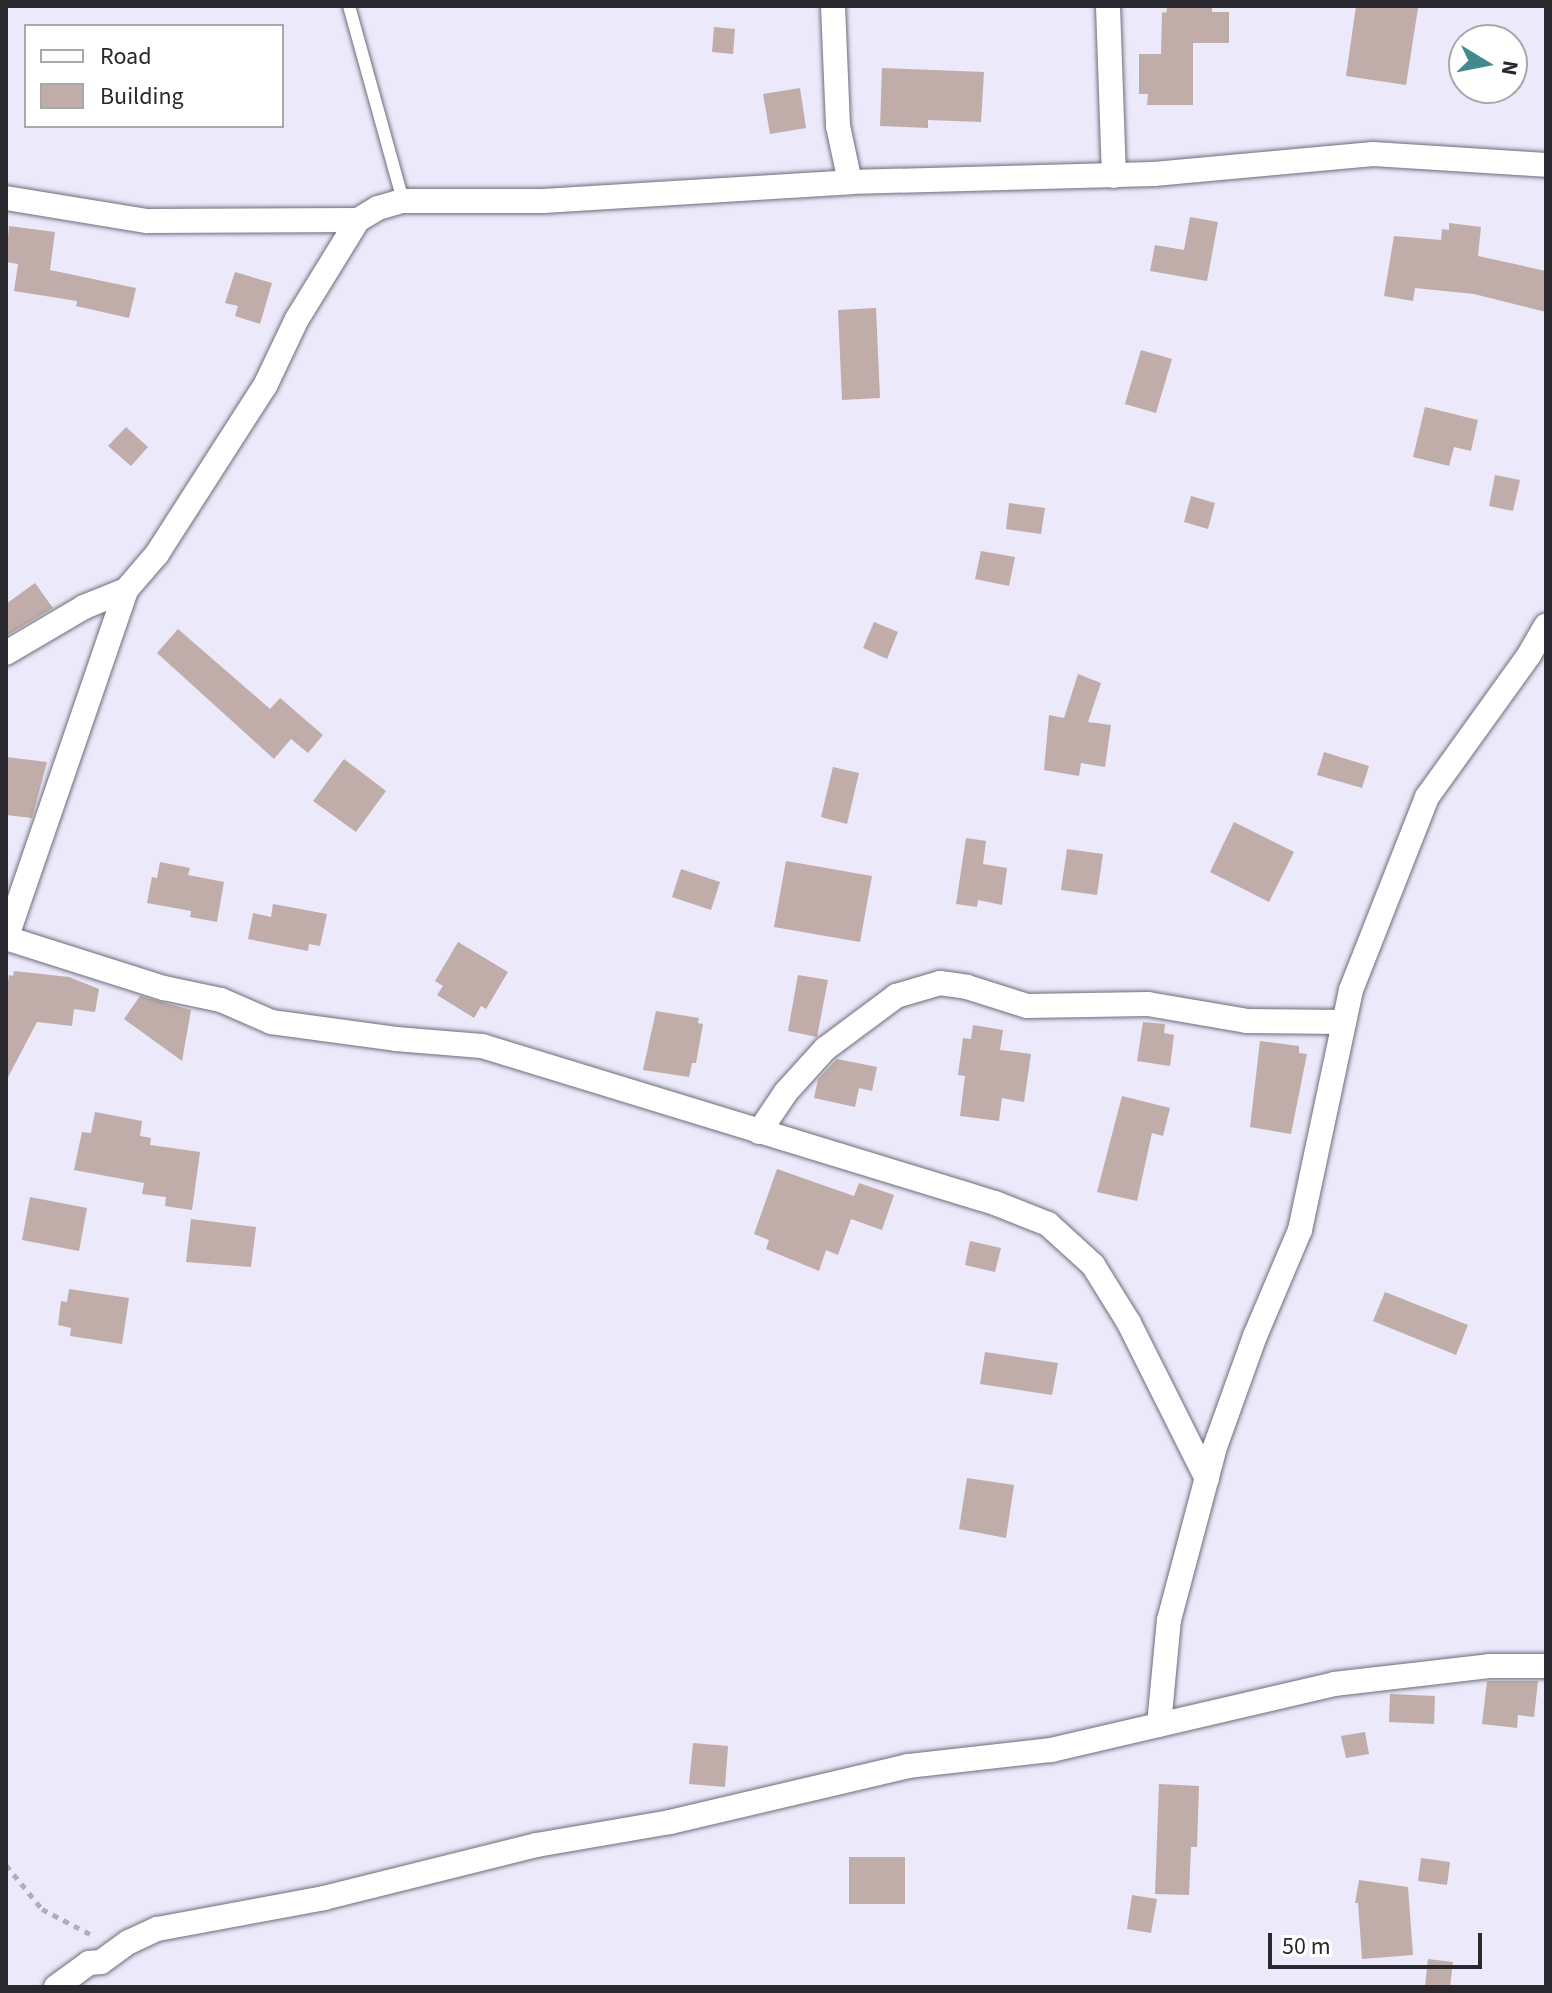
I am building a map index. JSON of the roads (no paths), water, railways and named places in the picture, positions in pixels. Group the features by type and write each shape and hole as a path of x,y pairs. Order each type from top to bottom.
{"street":[{"path":"833,6 838,126 850,182"},
{"path":"1108,6 1114,176"},
{"path":"6,198 147,221 358,220 403,201 543,201 850,182 1114,176 1373,154 1546,165"},
{"path":"358,220 297,319 265,386 166,542 126,590 6,939 164,988 221,1000 271,1022 396,1039 482,1046 995,1203 1048,1224 1093,1265 1129,1323 1207,1479"},
{"path":"6,653 84,607 126,590"},
{"path":"1159,1725 1169,1620 1207,1479 1255,1336 1300,1230 1351,990 1427,797 1529,655 1546,625"},
{"path":"759,1132 786,1092 825,1049 896,996 940,983 967,987 1027,1006 1148,1004 1247,1021 1344,1022"},
{"path":"56,1987 89,1963 101,1962 129,1942 157,1929 324,1898 537,1845 670,1822 908,1766 1051,1750 1334,1684 1489,1666 1546,1666"}],"lane":[{"path":"349,6 403,201"}]}
